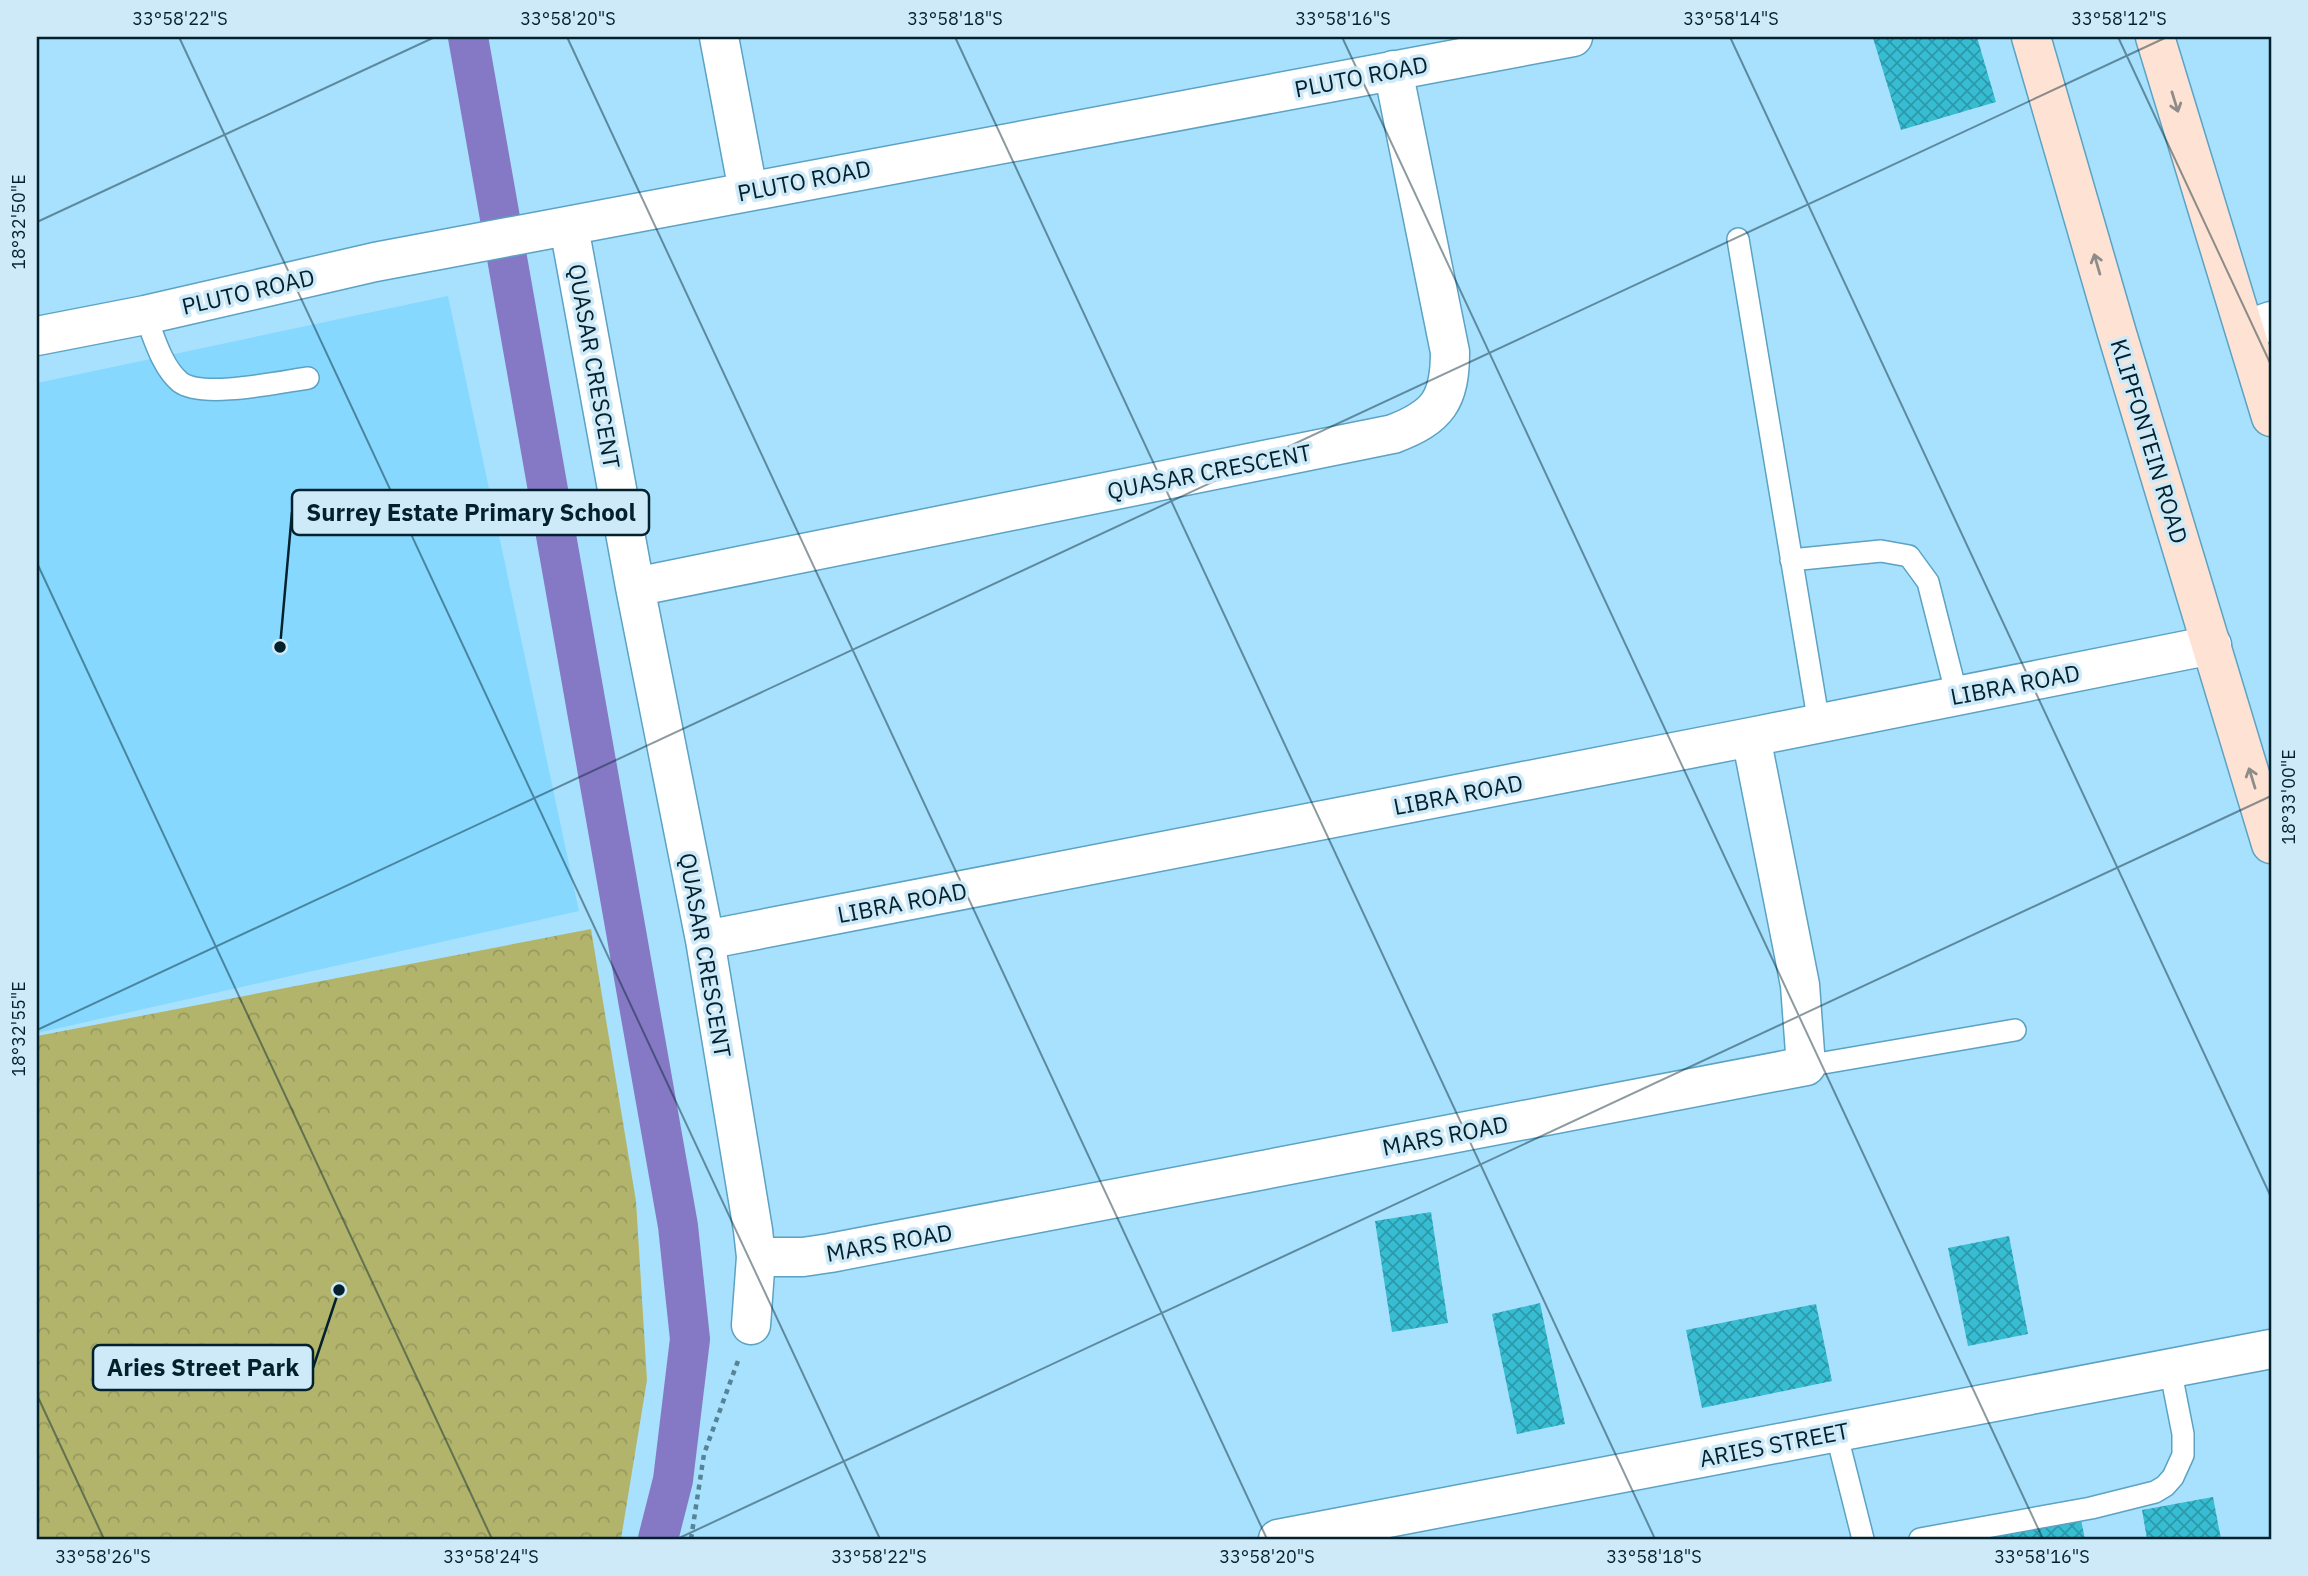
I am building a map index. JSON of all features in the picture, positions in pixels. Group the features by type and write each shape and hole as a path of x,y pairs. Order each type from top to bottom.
{"main road":[{"name":"KLIPFONTEIN ROAD","path":"2031,37 2271,844"},
{"path":"2155,37 2258,326 2271,417"}],"street":[{"path":"719,37 748,191"},
{"name":"PLUTO ROAD","path":"37,336 145,315 375,262 1573,37"},
{"name":"QUASAR CRESCENT","path":"635,587 1393,434 1428,417 1443,399 1448,384 1450,352 1393,70"},
{"name":"QUASAR CRESCENT","path":"551,231 635,587 705,940 756,1257 751,1325"},
{"name":"LIBRA ROAD","path":"705,940 2212,645"},
{"path":"1751,737 1800,985 1806,1066"},
{"name":"MARS ROAD","path":"756,1257 803,1257 830,1253 1806,1066"},
{"name":"ARIES STREET","path":"1278,1539 1448,1524 1836,1432 2271,1349"}],"lane":[{"path":"1738,239 1819,723"},
{"path":"145,315 171,372 181,382 195,389 227,389 308,378"},
{"path":"1791,560 1881,551 1909,556 1928,582 1957,696"},
{"path":"1806,1066 2015,1030"},
{"path":"1931,1538 2091,1508 2155,1492 2165,1486 2173,1477 2183,1455 2183,1434 2170,1368"},
{"path":"1836,1432 1863,1539"}],"path":[{"path":"691,1539 704,1454 751,1325"}],"shaded area":[{"path":"448,296 579,911 37,1033 37,383"}],"green space":[{"path":"591,929 636,1201 647,1380 621,1539 37,1539 37,1036"}],"building":[{"path":"1977,37 1996,102 1901,130 1873,38"},
{"path":"1431,1212 1448,1323 1392,1332 1375,1221"},
{"path":"2009,1236 2028,1334 1968,1346 1948,1248"},
{"path":"1540,1303 1565,1424 1517,1434 1492,1314"},
{"path":"1816,1304 1832,1381 1702,1408 1686,1330"},
{"path":"2213,1497 2221,1539 2147,1539 2142,1510"},
{"path":"2081,1520 2085,1539 1991,1539 1991,1538"}],"waterway":[{"path":"468,37 678,1226 690,1339 673,1480 658,1539"}],"place":[{"name":"Surrey Estate Primary School","path":"280,647"},
{"name":"Aries Street Park","path":"339,1290"}]}
